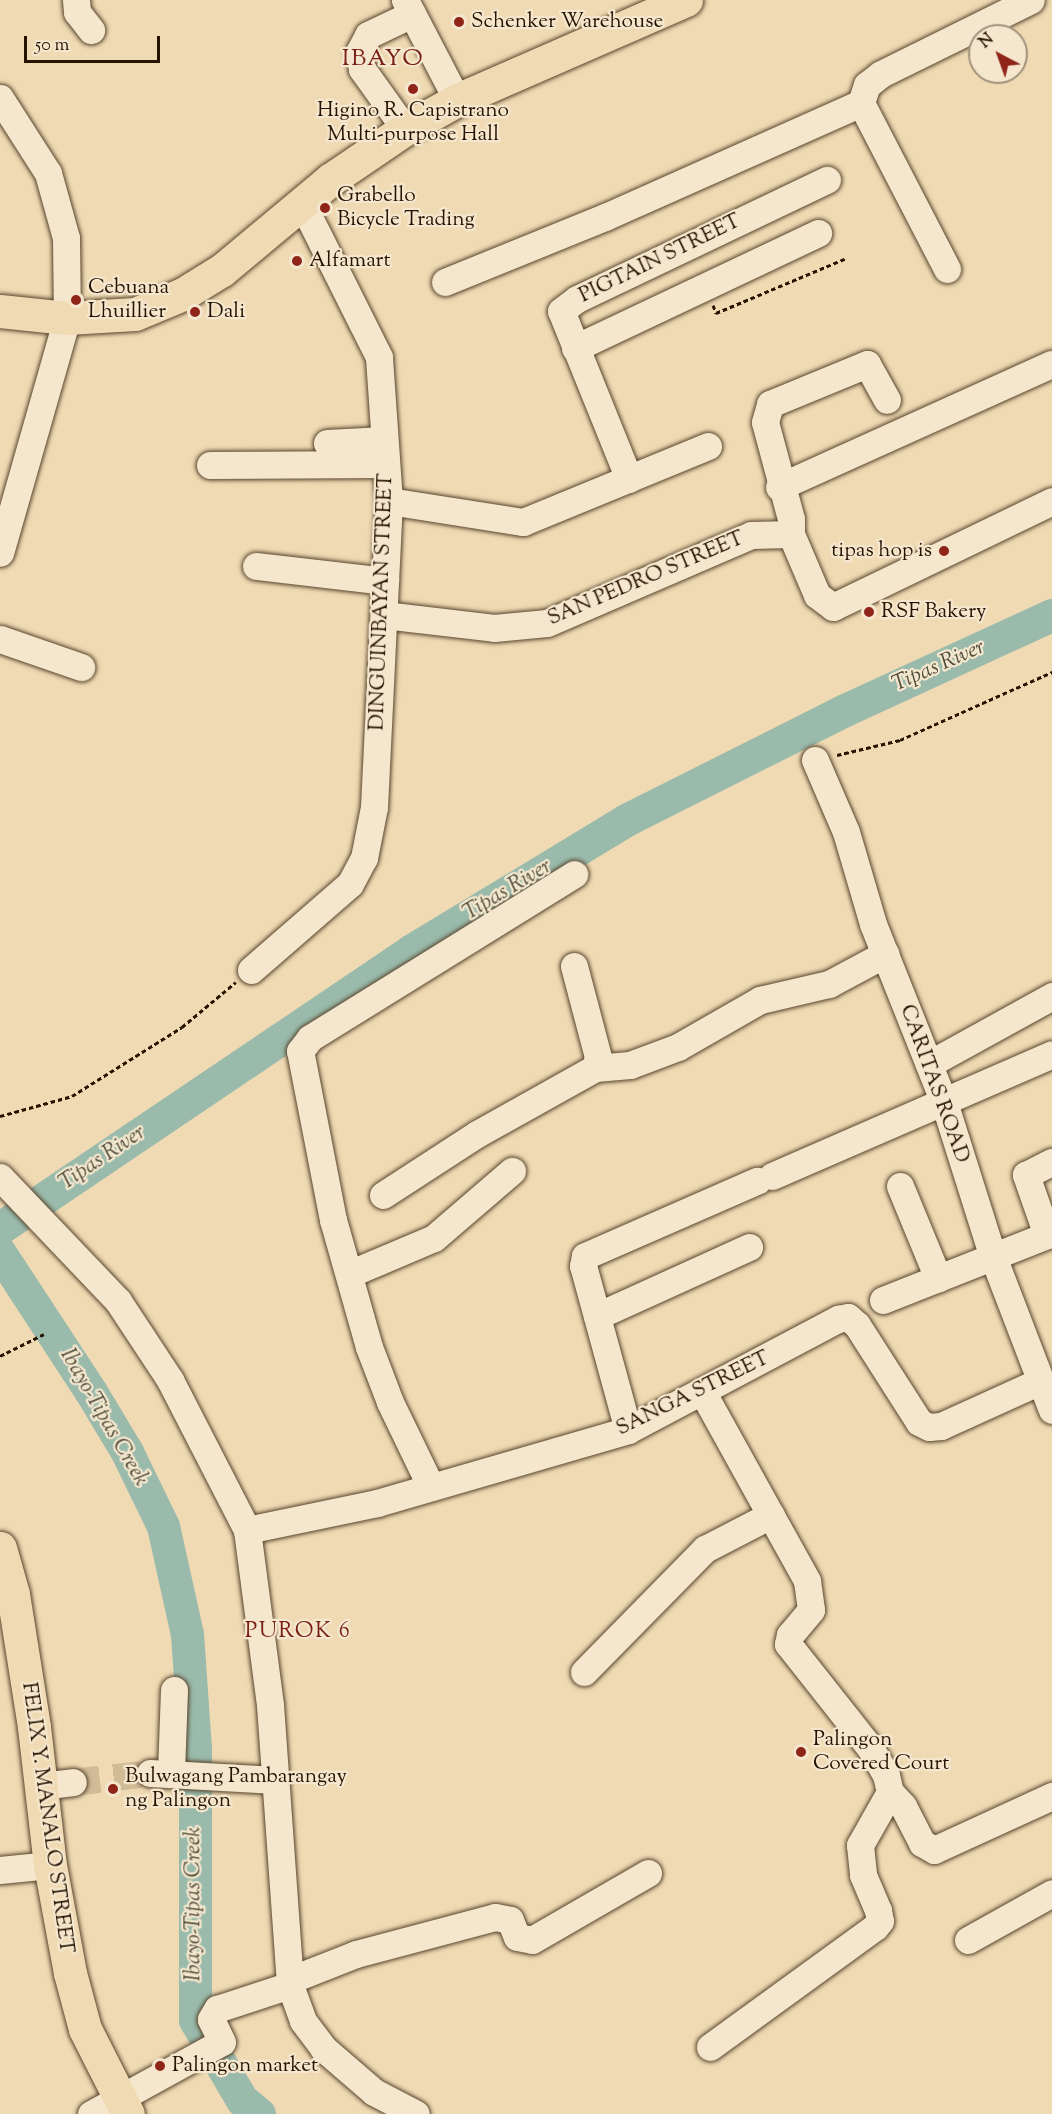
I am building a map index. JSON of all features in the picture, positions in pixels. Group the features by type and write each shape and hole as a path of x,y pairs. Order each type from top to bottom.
{"main road":[{"path":"4,311 67,318 135,314 183,294 222,270 302,202 405,129 457,100 686,0"},
{"name":"FELIX Y. MANALO STREET","path":"0,1548 13,1593 50,1865 70,1973 85,2029 113,2109"}],"street":[{"path":"76,0 77,12 91,30"},
{"path":"947,268 861,103 867,85 881,74 1031,0"},
{"path":"405,129 362,69 359,52 368,35 409,7 457,100"},
{"path":"0,98 48,173 66,238 67,318 0,553"},
{"path":"445,282 605,217 861,103"},
{"name":"PIGTAIN STREET","path":"629,479 562,318 567,304 827,180"},
{"name":"DINGUINBAYAN STREET","path":"250,970 350,884 364,858 374,807 389,501 379,357 302,202"},
{"path":"741,221 758,260"},
{"path":"575,348 818,233"},
{"path":"887,400 874,370 867,364 770,404 765,422 779,487 791,519 791,534 817,595 827,606 846,604 1052,501"},
{"path":"779,487 1052,364"},
{"path":"327,443 385,452"},
{"path":"389,501 514,523 534,519 708,446"},
{"path":"210,465 385,452"},
{"name":"SAN PEDRO STREET","path":"384,615 494,628 547,623 751,535 791,534"},
{"path":"256,566 386,581"},
{"path":"0,639 81,667"},
{"name":"CARITAS ROAD","path":"815,760 846,832 885,954 944,1102 989,1256 1052,1410"},
{"path":"431,1487 390,1402 349,1274 333,1220 300,1051 310,1038 574,874"},
{"path":"383,1195 477,1134 594,1068 630,1065 678,1047 760,1000 829,984 885,954"},
{"path":"574,966 598,1057 594,1068"},
{"path":"929,1064 1052,996"},
{"path":"628,1430 583,1266 585,1256 1052,1054"},
{"path":"883,1300 989,1256 1049,1239 1026,1175 1052,1162"},
{"path":"349,1274 434,1238 512,1171"},
{"path":"7,1185 124,1311 170,1380 247,1530 258,1599 276,1780 290,1982 303,2021 323,2048 374,2092 416,2114"},
{"path":"900,1186 938,1278"},
{"path":"597,1316 749,1247"},
{"name":"SANGA STREET","path":"247,1530 319,1517 628,1430 703,1393 838,1319 848,1317 919,1422 929,1427 941,1426 1040,1381"},
{"path":"703,1393 807,1581 811,1610 790,1635 788,1644 871,1749 886,1774 890,1792 903,1806 922,1843 934,1850 1052,1796"},
{"path":"584,1672 705,1549 771,1515"},
{"path":"174,1690 180,1775 276,1780"},
{"path":"41,1786 74,1782"},
{"path":"710,2047 875,1927 879,1916 862,1875 861,1845 890,1792"},
{"path":"0,1870 50,1865"},
{"path":"113,2109 222,2042 211,2019 217,2009 356,1954 495,1917 510,1920 517,1937 532,1940 648,1873"},
{"path":"968,1940 1052,1893"}],"path":[{"path":"704,287 716,313 847,258"},
{"path":"815,760 900,740 1052,672"},
{"path":"0,1116 72,1096 182,1027 250,970"},
{"path":"0,1356 44,1334"}],"waterway":[{"name":"Tipas River","path":"0,1228 410,951 626,820 845,710 1052,615"},
{"name":"Ibayo-Tipas Creek","path":"0,1253 91,1392 127,1452 163,1526 187,1634 195,1747 195,2020 242,2100 259,2114"}],"tunnel":[{"path":"73,1782 150,1773"}],"place":[{"name":"Schenker Warehouse","path":"459,22"},
{"name":"Higino R. Capistrano Multi-purpose Hall","path":"413,89"},
{"name":"Grabello Bicycle Trading","path":"325,208"},
{"name":"Alfamart","path":"297,261"},
{"name":"Cebuana Lhuillier","path":"76,300"},
{"name":"Dali","path":"195,312"},
{"name":"tipas hop is","path":"944,551"},
{"name":"RSF Bakery","path":"869,612"},
{"name":"Palingon Covered Court","path":"801,1752"},
{"name":"Bulwagang Pambarangay ng Palingon","path":"113,1789"},
{"name":"Palingon market","path":"160,2066"}],"district":[{"name":"IBAYO","path":"383,60"},
{"name":"PUROK 6","path":"298,1633"}]}
